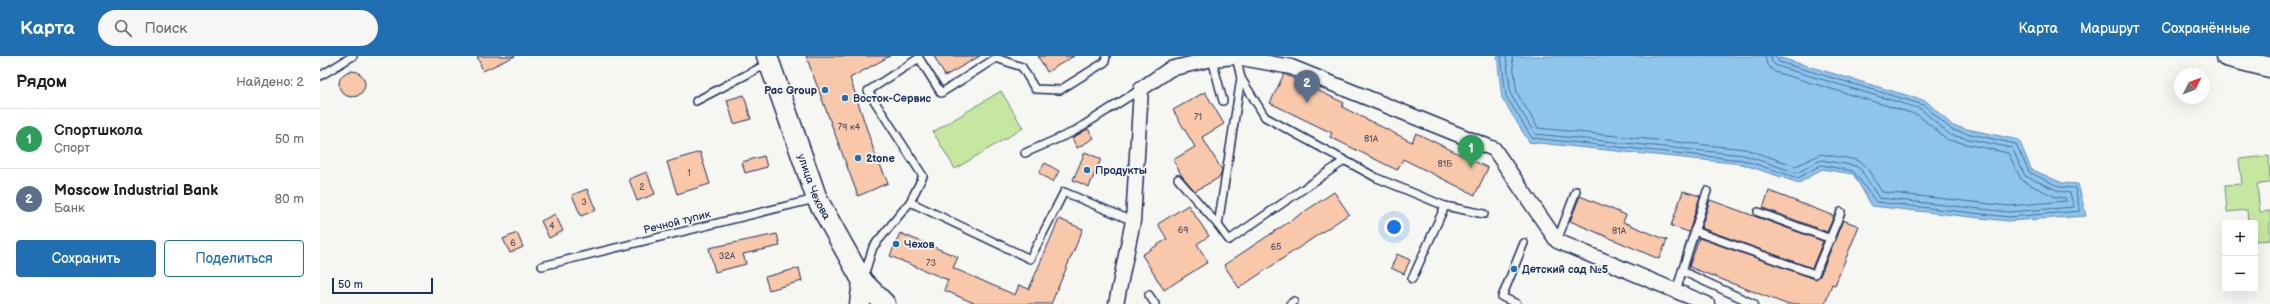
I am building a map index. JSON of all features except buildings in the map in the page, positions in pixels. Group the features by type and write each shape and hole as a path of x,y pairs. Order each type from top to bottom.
{"main road":[{"path":"2226,56 2258,62"},
{"name":"улица Чехова","path":"768,60 817,199 863,282 885,304"},
{"path":"860,304 863,282"}],"street":[{"path":"1116,304 1133,221 1141,89 1170,69 1212,59 1236,57 1290,67 1494,150 1558,241 1707,304"}],"lane":[{"path":"320,76 353,56"},
{"path":"863,282 873,247 910,202 923,176 868,91 919,58 941,93 996,58 1022,68 1035,88 1060,90 1105,62 1106,56"},
{"path":"1236,57 1241,78 1265,117 1377,178 1445,206 1484,214"},
{"path":"1212,59 1223,101"},
{"path":"696,101 768,60"},
{"path":"1218,225 1241,78"},
{"path":"1025,153 1073,132 1141,89"},
{"path":"1178,179 1229,240 1344,161"},
{"path":"1558,241 1576,191"},
{"path":"1676,291 1707,191"},
{"path":"910,202 1030,259 1064,192 1133,221"},
{"name":"Речной тупик","path":"542,266 817,199"},
{"path":"1412,279 1445,206"},
{"path":"1758,212 1832,239"},
{"path":"1694,231 1815,274 1832,239 1841,212"},
{"path":"1517,304 1502,297 1524,243"},
{"path":"1682,271 1754,304"},
{"path":"1149,295 1155,304"}],"green space":[{"path":"1001,91 1023,128 955,169 933,132"},
{"path":"2269,156 2270,183 2257,184 2260,212 2270,211 2270,240 2258,241 2258,220 2248,220 2247,210 2227,212 2225,185 2242,184 2239,159"}],"water":[{"path":"1497,56 1774,56 1926,101 1953,126 2019,140 2031,169 2062,183 2078,184 2086,216 2008,221 1872,206 1853,174 1822,169 1799,183 1742,164 1529,142 1502,98"}],"place":[{"name":"Pac Group","path":"825,90"},
{"name":"Восток-Сервис","path":"845,98"},
{"name":"Moscow Industrial Bank","path":"1307,103"},
{"name":"2tone","path":"858,158"},
{"name":"Спортшкола","path":"1471,168"},
{"name":"Продукты","path":"1087,170"},
{"name":"Чехов","path":"896,244"},
{"name":"Детский сад №5","path":"1514,269"}]}
